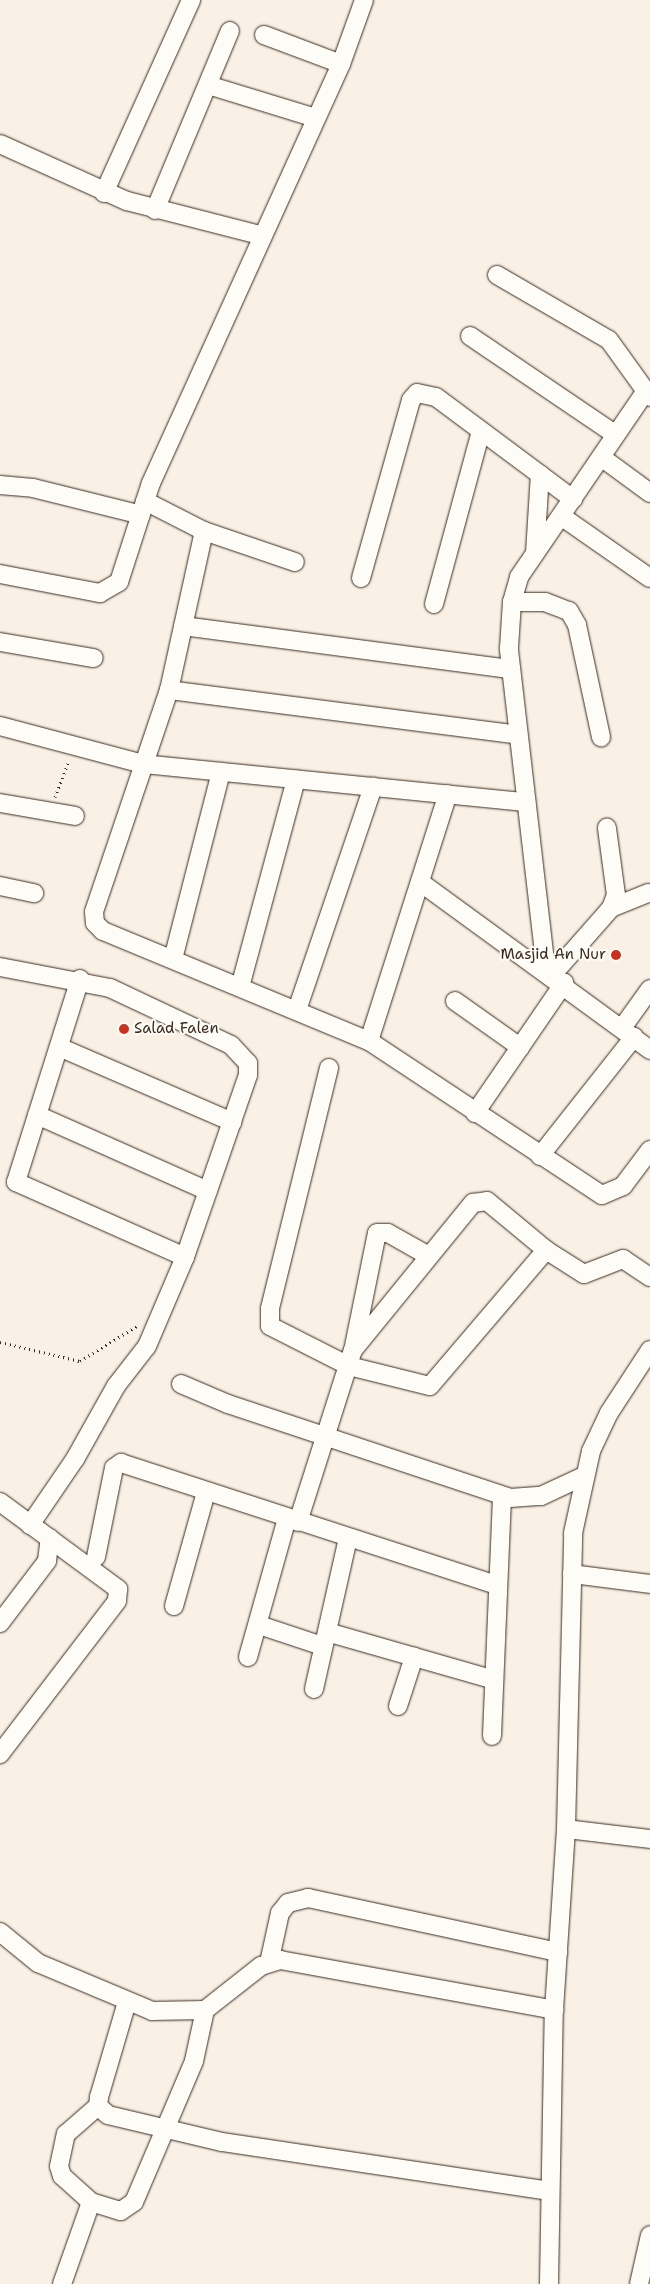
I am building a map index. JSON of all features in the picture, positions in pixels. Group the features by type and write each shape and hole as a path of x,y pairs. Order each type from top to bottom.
{"street":[{"path":"104,193 191,0"},
{"path":"0,574 100,593 112,590 119,582 143,508 341,64 364,0"},
{"path":"155,210 230,31"},
{"path":"264,35 341,64"},
{"path":"208,85 316,118"},
{"path":"0,144 104,193 155,210 263,236"},
{"path":"496,275 609,340 648,394 616,435 519,576 512,602 511,669 518,735 526,802 554,976"},
{"path":"470,336 616,435"},
{"path":"361,578 411,400 417,393 436,397 573,499"},
{"path":"434,604 481,431"},
{"path":"601,457 650,492"},
{"path":"535,554 540,474"},
{"path":"0,485 33,488 143,508 295,562"},
{"path":"561,516 650,578"},
{"path":"204,531 168,690 94,912 95,923 103,931 298,1010 369,1041 540,1156 602,1194 623,1186 650,1150"},
{"path":"512,602 545,602 569,611 577,625 601,736"},
{"path":"183,626 511,669"},
{"path":"0,642 94,658"},
{"path":"168,690 518,735"},
{"path":"0,726 76,744 144,764 526,802"},
{"path":"173,959 221,772"},
{"path":"240,987 296,779"},
{"path":"298,1010 373,787"},
{"path":"369,1041 448,794"},
{"path":"0,803 75,816"},
{"path":"607,828 616,880 611,908"},
{"path":"420,882 554,976 650,1050"},
{"path":"0,886 34,893"},
{"path":"475,1113 520,1047 554,976 611,908 648,893"},
{"path":"0,967 80,979 110,988 242,1053 248,1075 186,1257 157,1314 140,1357 116,1386 76,1458 30,1525"},
{"path":"80,979 16,1182 186,1257"},
{"path":"540,1156 628,1033 650,989"},
{"path":"455,1001 520,1047"},
{"path":"59,1047 232,1122"},
{"path":"329,1068 269,1318 270,1326 351,1358 430,1386 546,1250"},
{"path":"37,1115 208,1191"},
{"path":"351,1358 427,1255 479,1200 487,1201 546,1250 584,1274 623,1259 650,1277"},
{"path":"248,1657 292,1520 326,1436 351,1358 377,1233 388,1233 427,1255"},
{"path":"549,2284 549,2191 554,2010 566,1829 573,1534 584,1476 600,1430 650,1350"},
{"path":"181,1384 228,1404 502,1496 541,1496 584,1476"},
{"path":"96,1557 117,1464 496,1584"},
{"path":"174,1606 206,1492"},
{"path":"492,1736 496,1584 502,1496"},
{"path":"0,1502 108,1579 118,1589 117,1601 0,1754"},
{"path":"0,1623 47,1561 50,1538"},
{"path":"314,1689 348,1538"},
{"path":"572,1574 650,1584"},
{"path":"258,1626 414,1657 494,1680"},
{"path":"398,1706 414,1657"},
{"path":"566,1829 650,1839"},
{"path":"269,1964 280,1913 288,1903 308,1898 558,1952"},
{"path":"0,1932 38,1964 152,2011 205,2010 269,1964 296,1962 554,2010"},
{"path":"127,2002 98,2106 66,2134 59,2166 62,2176 91,2202 121,2211 128,2208 168,2127 194,2061 205,2010"},
{"path":"98,2106 108,2115 168,2127 222,2142 549,2191"},
{"path":"62,2284 91,2202"},
{"path":"639,2284 650,2235"}],"path":[{"path":"49,812 76,744"},
{"path":"0,1342 80,1361 157,1314"}],"place":[{"name":"Masjid An Nur","path":"616,955"},
{"name":"Salad Falen","path":"124,1029"}]}
